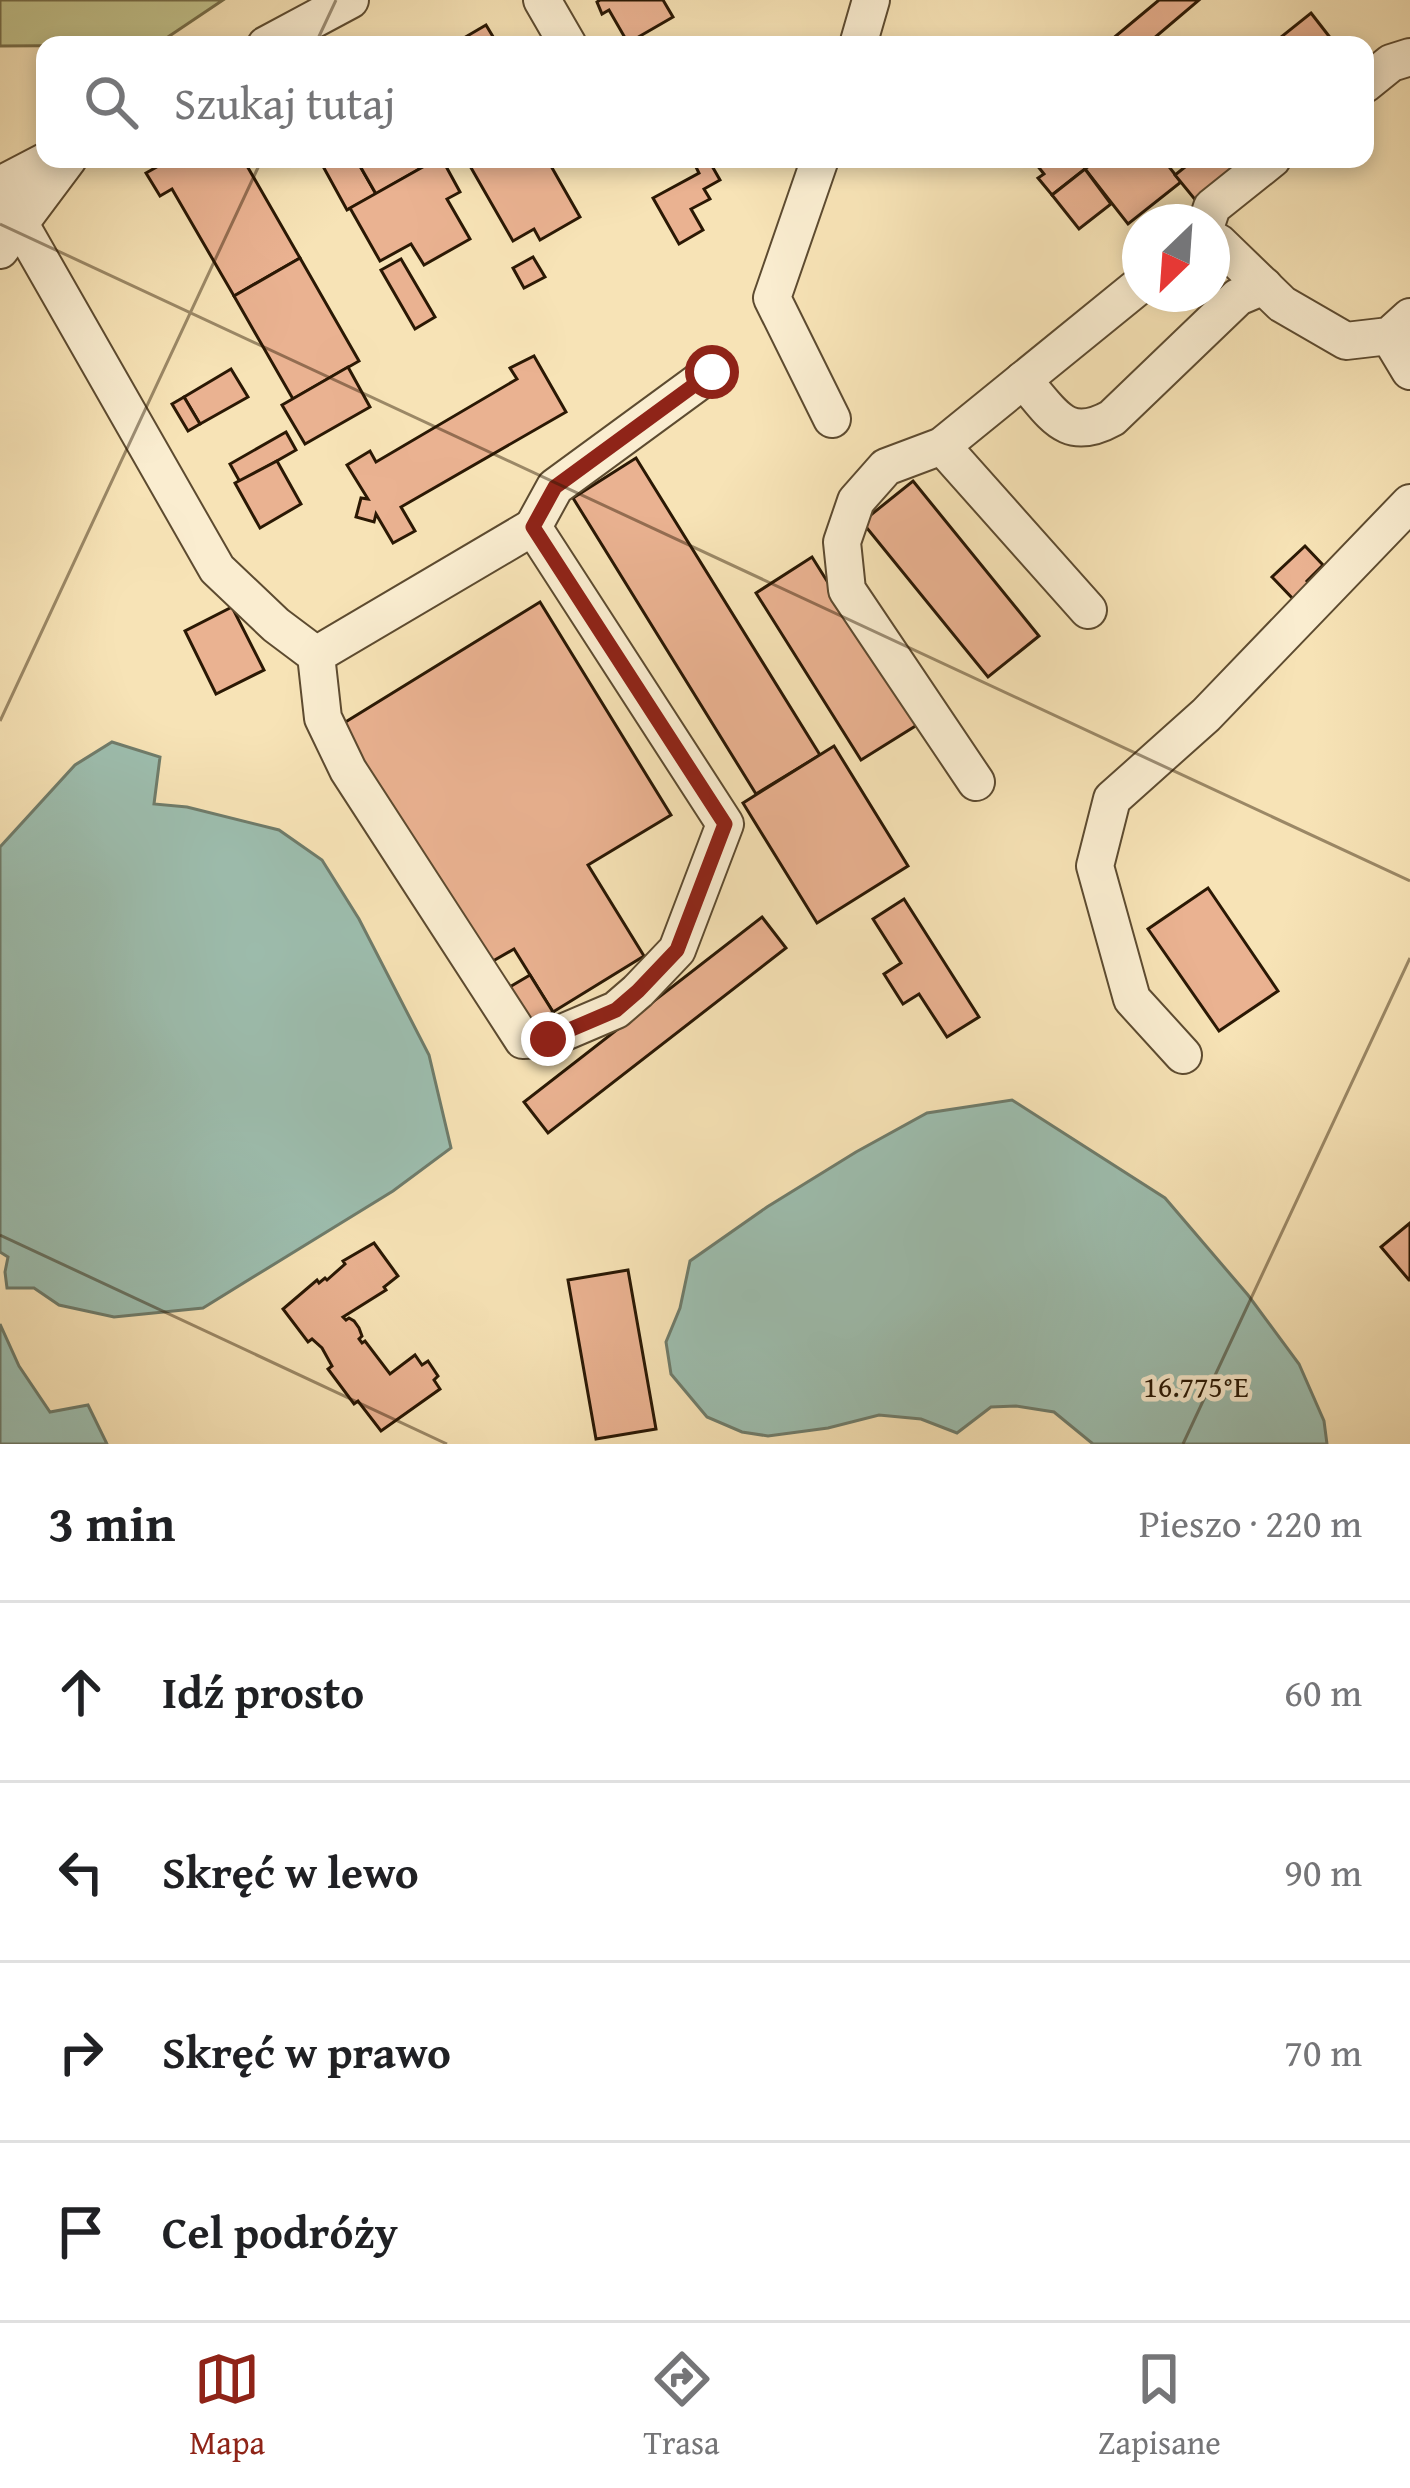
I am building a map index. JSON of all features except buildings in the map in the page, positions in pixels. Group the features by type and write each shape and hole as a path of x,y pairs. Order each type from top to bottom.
{"street":[{"path":"283,36 350,0"},
{"path":"542,0 563,36"},
{"path":"861,36 871,0"},
{"path":"0,185 36,166"},
{"path":"60,168 7,225 217,569 316,655 323,718 348,770 523,1040 548,1039 616,1010 677,950 725,824 533,527"},
{"path":"817,168 772,298 832,419"},
{"path":"1216,204 1261,168"},
{"path":"1230,253 1282,304 1346,341 1399,326 1410,371"},
{"path":"1023,380 1063,424 1091,430 1112,418 1238,297 1264,286"},
{"path":"976,782 847,590 842,542 856,501 886,467 942,446 1122,300"},
{"path":"316,655 533,527 555,487 712,372"},
{"path":"942,446 1088,610"},
{"path":"1183,1055 1132,999 1095,866 1112,799 1205,715 1410,503"}],"green space":[{"path":"0,0 223,0 169,36 36,36 36,46 0,46"}],"shaded area":[{"path":"112,742 160,757 154,804 187,807 279,830 322,860 359,919 429,1055 451,1148 393,1191 203,1308 114,1317 59,1305 34,1288 7,1288 8,1257 0,1252 0,847 75,765"},
{"path":"1012,1100 1165,1198 1248,1295 1299,1364 1324,1421 1327,1444 1093,1444 1054,1412 1016,1406 991,1407 957,1433 921,1419 879,1415 768,1436 742,1432 707,1417 671,1374 666,1342 680,1308 690,1261 767,1207 927,1113"},
{"path":"0,1324 19,1366 50,1412 88,1405 107,1444 0,1444"}],"route":[{"path":"548,1039 616,1010 677,950 725,824 533,527 555,487 712,372"}]}
